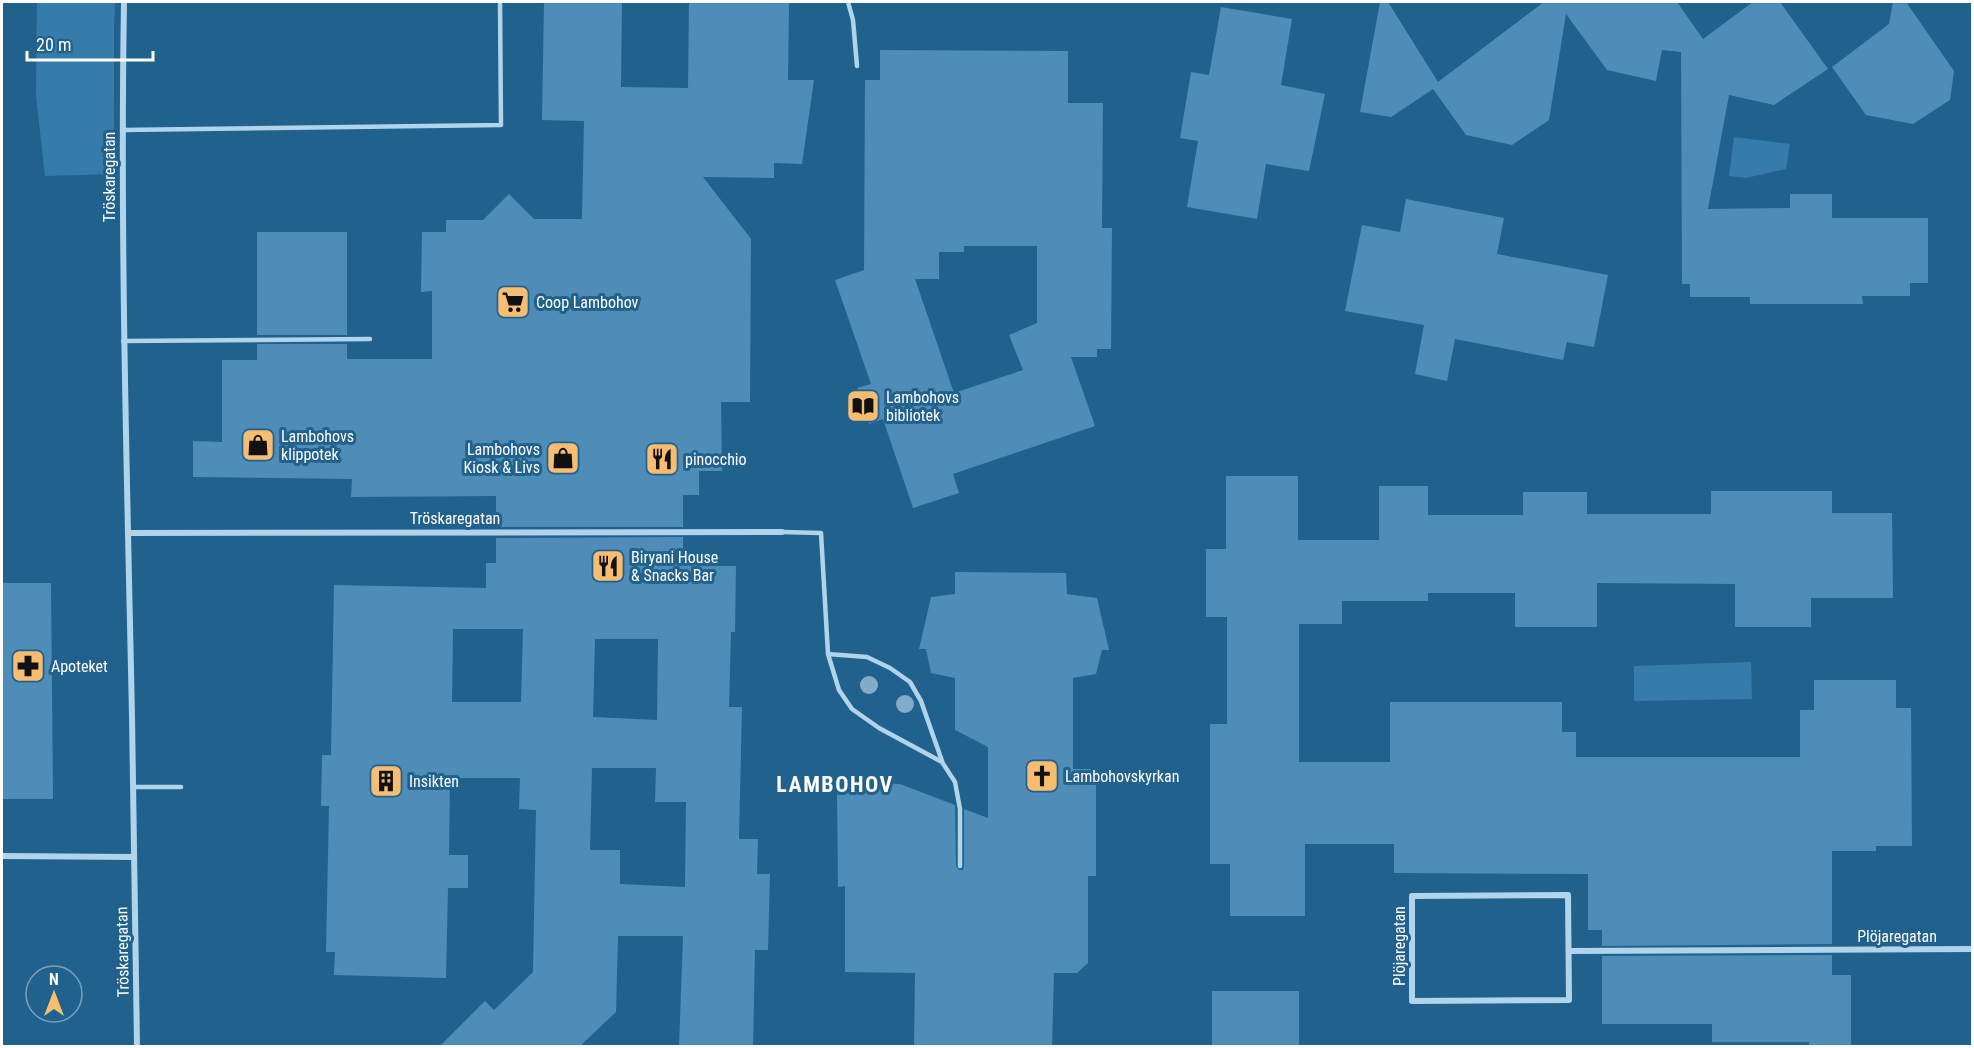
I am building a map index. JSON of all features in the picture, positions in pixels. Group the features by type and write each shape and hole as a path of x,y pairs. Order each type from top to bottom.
{"street":[{"name":"Tröskaregatan","path":"124,2 123,341 137,1047"},
{"name":"Tröskaregatan","path":"128,533 782,532"},
{"path":"2,856 134,857"},
{"name":"Plöjaregatan","path":"1568,895 1569,951 1569,1000 1412,1001 1412,896 1568,895"},
{"name":"Plöjaregatan","path":"1569,951 1972,949"}],"lane":[{"path":"122,130 501,125 500,2"},
{"path":"848,2 853,20 857,66"},
{"path":"123,341 370,339"},
{"path":"782,532 821,533 828,654 839,690 852,709 879,728 942,762"},
{"path":"828,654 867,657 890,668 910,682 921,701 942,762 954,782 960,808 960,866"},
{"path":"133,787 181,787"}],"shaded area":[{"path":"37,2 115,2 114,174 45,176 36,96"},
{"path":"1734,137 1790,144 1786,169 1746,178 1729,176"},
{"path":"1751,662 1752,699 1634,701 1634,666"}],"building":[{"path":"544,2 622,2 621,87 688,88 689,2 789,2 788,80 814,80 802,164 774,163 774,178 703,177 751,239 750,402 721,402 722,471 699,471 699,495 683,495 683,527 496,527 496,496 351,497 352,479 193,477 193,441 222,442 222,360 257,360 257,344 347,344 347,359 432,359 432,291 421,292 422,232 446,232 446,220 483,220 509,194 534,219 582,219 584,121 542,120"},
{"path":"1380,2 1388,2 1438,82 1544,2 1677,2 1703,39 1753,2 1780,2 1828,69 1774,105 1729,95 1708,209 1790,208 1790,194 1832,194 1832,218 1928,218 1928,283 1910,283 1910,296 1862,296 1863,304 1750,304 1750,297 1690,297 1690,284 1682,284 1681,52 1662,50 1656,81 1607,70 1566,14 1549,120 1512,145 1466,135 1433,89 1391,117 1360,112"},
{"path":"1893,2 1906,2 1954,71 1950,100 1913,124 1866,115 1832,67 1889,24"},
{"path":"1221,7 1292,19 1281,85 1325,94 1309,171 1266,164 1257,219 1187,207 1198,141 1180,138 1191,72 1209,75"},
{"path":"880,50 1068,51 1068,103 1103,103 1102,228 1112,228 1111,349 1097,349 1097,357 1071,357 1095,426 953,474 959,493 913,508 883,419 869,424 857,388 871,384 835,280 864,270 865,80 880,80","holes":["964,246 1037,246 1037,323 1009,335 1023,370 954,393 915,279 939,279 939,252 964,252"]},
{"path":"1406,199 1504,218 1497,254 1608,275 1594,347 1567,342 1563,360 1455,339 1447,381 1415,374 1424,325 1345,311 1362,225 1400,232"},
{"path":"257,232 347,232 347,335 257,335"},
{"path":"1226,476 1298,476 1298,540 1379,540 1379,486 1428,486 1428,515 1523,515 1523,492 1587,492 1587,514 1711,514 1711,491 1832,491 1832,513 1892,513 1893,598 1811,598 1811,627 1735,627 1735,584 1597,583 1597,627 1515,627 1515,593 1428,593 1428,601 1342,601 1342,624 1299,624 1299,762 1390,762 1390,702 1562,702 1562,732 1576,732 1576,757 1800,757 1800,710 1814,710 1814,680 1896,680 1896,708 1911,708 1912,846 1876,846 1876,851 1832,851 1832,944 1602,946 1602,930 1588,930 1588,874 1394,873 1394,844 1305,844 1305,916 1230,916 1230,864 1210,864 1210,724 1227,724 1227,617 1206,617 1206,549 1226,549"},
{"path":"683,537 683,563 704,563 704,566 736,566 735,632 731,632 729,707 742,707 739,839 758,839 757,874 770,874 768,950 755,950 753,1047 679,1047 683,936 618,936 616,1012 579,1047 439,1047 485,1001 494,1010 533,972 536,810 519,809 520,778 450,778 449,855 468,855 468,888 448,888 446,978 334,975 335,952 326,952 329,806 321,806 322,755 331,755 334,585 486,588 486,563 496,563 496,538","holes":["453,629 523,629 521,702 452,702","595,639 658,639 657,720 593,717","592,768 656,768 655,802 686,802 685,887 620,884 620,850 590,850"]},
{"name":"Lambohovskyrkan","path":"955,572 1066,573 1067,594 1097,598 1109,650 1102,650 1096,674 1073,678 1073,769 1096,769 1096,876 1088,876 1088,963 1077,973 1054,973 1052,1047 914,1047 915,973 845,972 845,886 838,887 837,791 875,791 875,783 900,784 955,805 956,866 959,870 963,870 964,866 964,809 988,818 988,747 955,730 955,678 931,673 926,649 919,649 931,597 955,594"},
{"path":"2,583 51,583 53,799 2,799"},
{"path":"1832,955 1832,975 1851,975 1851,1047 1809,1047 1809,1042 1712,1042 1712,1024 1602,1024 1602,956"},
{"path":"1212,991 1299,991 1299,1047 1212,1047"}],"place":[{"name":"Coop Lambohov","path":"513,302"},
{"name":"Lambohovs bibliotek","path":"863,406"},
{"name":"Lambohovs klippotek","path":"258,445"},
{"name":"Lambohovs Kiosk & Livs","path":"563,458"},
{"name":"pinocchio","path":"662,459"},
{"name":"Biryani House & Snacks Bar","path":"608,566"},
{"name":"Apoteket","path":"28,666"},
{"name":"Lambohovskyrkan","path":"1042,776"},
{"name":"Insikten","path":"386,781"}],"district":[{"name":"LAMBOHOV","path":"835,784"}]}
